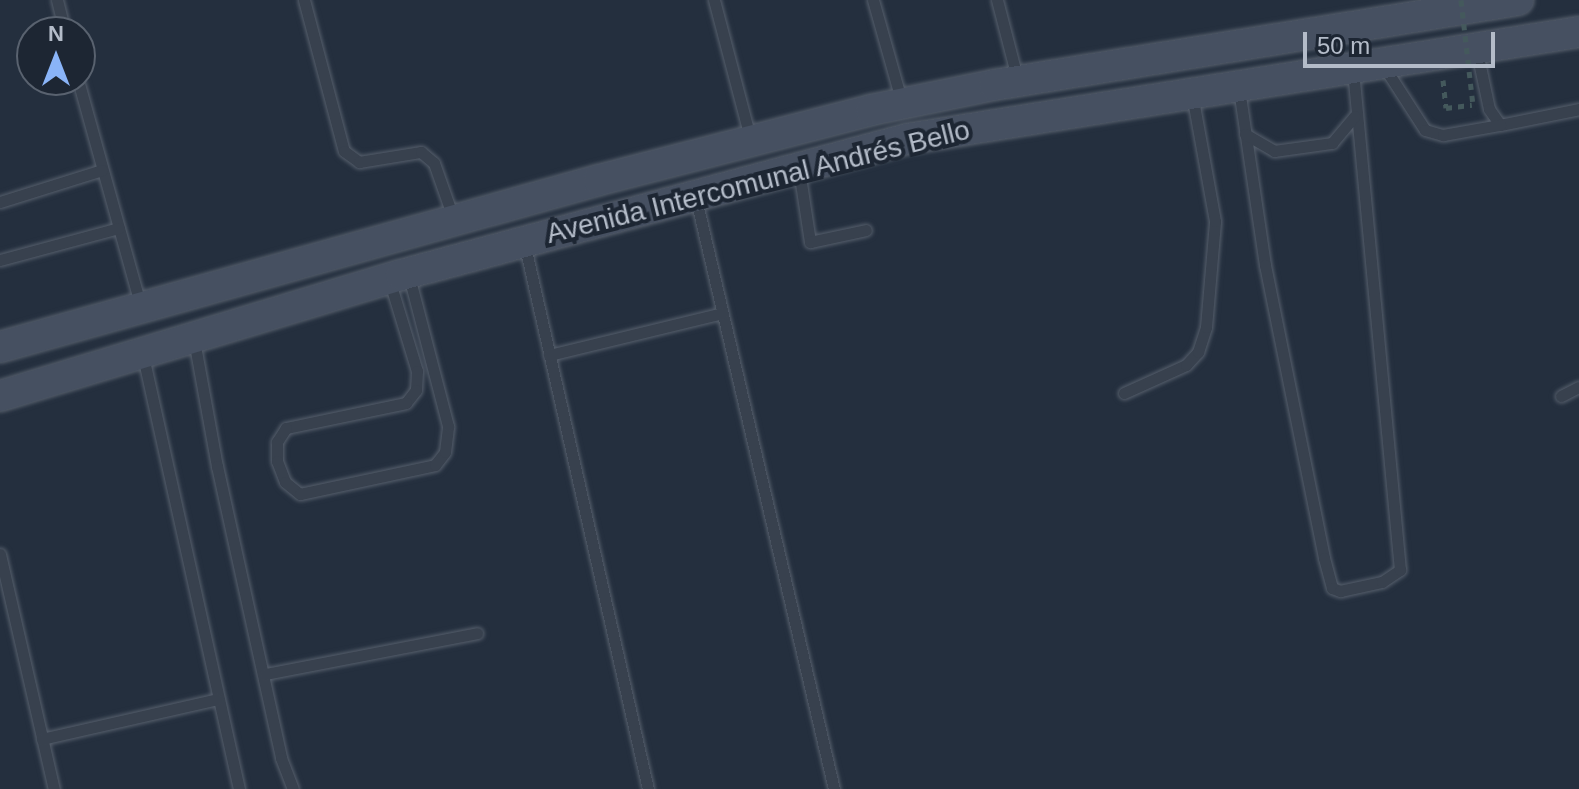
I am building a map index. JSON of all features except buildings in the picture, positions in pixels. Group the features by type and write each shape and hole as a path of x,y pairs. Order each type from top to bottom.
{"main road":[{"name":"Avenida Intercomunal Andrés Bello","path":"0,347 454,221 903,104 1427,7 1518,0"},
{"name":"Avenida Intercomunal Andrés Bello","path":"0,396 399,276 907,139 1191,90 1579,32"}],"lane":[{"path":"304,0 344,151 359,162 421,152 434,163 454,221"},
{"path":"714,0 751,142"},
{"path":"873,0 903,104"},
{"path":"997,0 1019,81"},
{"path":"1476,47 1489,109 1500,125"},
{"path":"1239,83 1265,265 1324,558 1332,588 1340,591 1382,582 1400,570 1355,116 1367,63"},
{"path":"1367,63 1425,130 1443,135 1579,109"},
{"path":"1124,393 1186,365 1198,352 1206,327 1215,221 1191,90"},
{"path":"82,96 142,308"},
{"path":"1245,134 1274,151 1332,143 1355,116"},
{"path":"798,166 810,242 866,230"},
{"path":"0,202 102,170"},
{"path":"695,194 834,789"},
{"path":"0,260 119,228"},
{"path":"524,241 648,789"},
{"path":"399,276 448,426 445,452 435,465 300,494 285,482 277,461 277,442 286,428 406,403 416,390 417,371 399,276"},
{"path":"549,355 722,313"},
{"path":"194,340 281,758 293,789"},
{"path":"143,355 239,789"},
{"path":"1561,396 1579,387"},
{"path":"0,554 54,789"},
{"path":"265,674 477,633"},
{"path":"42,739 218,699"}],"path":[{"path":"1446,108 1473,105 1461,0"}]}
